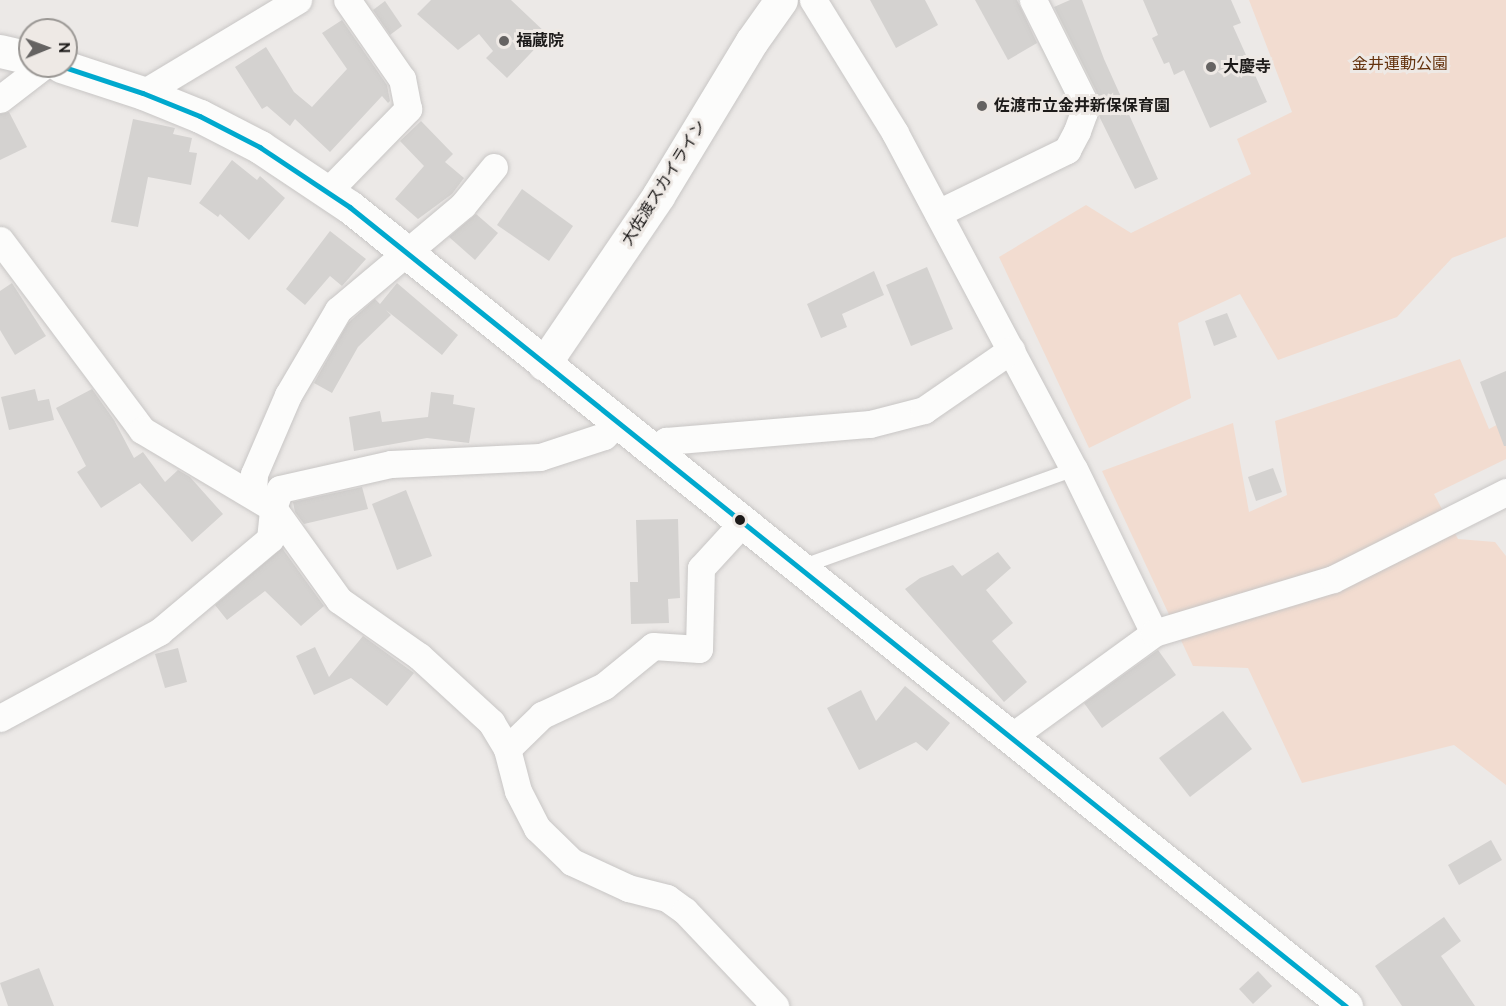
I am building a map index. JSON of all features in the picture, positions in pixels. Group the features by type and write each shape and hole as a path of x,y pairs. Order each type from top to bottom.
{"main road":[{"name":"大佐渡スカイライン","path":"544,364 658,196 752,41 781,0"},
{"path":"0,51 18,55"},
{"path":"78,72 144,93 260,147 328,191 744,521 1346,1006"}],"street":[{"path":"144,93 298,0"},
{"path":"328,191 408,109 402,79 347,0"},
{"path":"813,0 895,133 1074,470 1154,633"},
{"path":"938,213 1067,150 1077,131 1084,112 1083,100 1033,0"},
{"path":"0,99 27,78"},
{"path":"0,718 159,632 270,539 263,501 254,474 288,395 338,310 407,255 463,205 494,166"},
{"path":"0,240 142,430 176,453 263,501 339,600 419,656 491,722 507,749 518,791 537,828 572,862 628,888 666,898 686,911 765,1003"},
{"path":"653,450 666,441 870,424 924,410 1011,350"},
{"path":"263,501 280,489 391,464 540,457 604,436 618,422"},
{"path":"1011,737 1154,633 1333,579 1506,492"},
{"path":"507,749 542,715 604,686 653,646 699,649 701,568 744,521"}],"lane":[{"path":"801,567 1074,470"}],"green space":[{"name":"金井運動公園","path":"1249,0 1506,0 1506,237 1452,258 1397,317 1278,360 1240,294 1178,323 1191,398 1089,448 999,257 1086,205 1131,233 1251,174 1237,139 1292,112"},
{"path":"1460,359 1489,429 1506,420 1506,459 1434,494 1458,539 1495,542 1506,556 1506,785 1454,745 1302,783 1248,668 1193,666 1102,471 1233,423 1249,512 1287,495 1275,421"}],"building":[{"name":"福蔵院","path":"431,0 511,0 548,35 507,78 486,58 493,51 479,34 458,50 417,14"},
{"path":"870,0 925,0 938,25 896,48"},
{"path":"975,0 1017,0 1037,43 1008,60"},
{"path":"1070,0 1082,0 1104,59 1158,179 1135,189 1100,118 1097,93 1054,7"},
{"name":"大慶寺","path":"1143,0 1231,0 1241,23 1233,26 1267,102 1210,128 1184,70 1174,75 1169,62 1164,64 1152,38 1158,35"},
{"path":"385,1 402,26 390,35 373,10"},
{"path":"342,20 387,85 390,101 388,103 382,96 330,152 295,119 290,126 267,106 262,109 235,67 266,47 294,92 312,107 347,69 322,33"},
{"path":"9,112 27,147 0,160 0,114"},
{"path":"133,119 175,128 173,134 192,138 189,152 197,153 191,185 148,177 138,227 111,222"},
{"path":"421,121 453,154 445,162 464,178 452,194 418,219 395,199 424,166 400,141"},
{"path":"232,160 257,180 260,176 285,198 249,240 220,214 218,217 199,203"},
{"path":"522,189 573,226 549,261 497,225"},
{"path":"476,214 498,233 475,260 449,237"},
{"path":"330,231 366,259 342,286 330,276 305,305 286,289"},
{"path":"927,267 953,329 911,346 886,285"},
{"path":"874,271 884,295 842,314 847,327 821,338 807,304"},
{"path":"12,283 46,336 15,355 0,330 0,291"},
{"path":"397,283 458,335 442,355 386,310 391,315 358,347 332,393 314,383 348,323 375,299 380,304"},
{"path":"1227,313 1237,337 1214,346 1205,321"},
{"path":"1506,371 1506,446 1504,446 1480,382"},
{"path":"35,389 38,401 49,399 54,420 9,430 1,397"},
{"path":"92,389 114,420 134,458 143,452 165,482 178,470 190,477 223,514 192,542 140,483 101,508 77,472 86,466 56,408"},
{"path":"431,392 454,395 453,404 475,408 469,443 427,438 354,451 349,417 380,411 382,422 428,417"},
{"path":"1273,468 1282,492 1256,501 1248,477"},
{"path":"362,487 368,509 304,524 295,512 293,502"},
{"path":"406,490 432,556 397,570 372,504"},
{"path":"678,519 680,598 668,599 669,623 631,624 630,582 638,582 636,520"},
{"path":"282,548 324,606 301,626 265,591 227,620 215,605"},
{"path":"998,552 1011,568 986,590 1013,623 992,641 1027,682 1004,702 905,589 920,578 953,565 962,576"},
{"path":"363,636 414,673 387,706 351,678 314,695 296,656 315,647 329,677"},
{"path":"178,648 187,682 165,688 155,654"},
{"path":"1158,650 1176,675 1102,728 1084,703"},
{"path":"905,686 950,723 927,751 916,742 859,770 827,708 861,690 876,721"},
{"path":"1223,711 1252,749 1190,797 1159,758"},
{"path":"1491,840 1502,860 1459,885 1448,865"},
{"path":"1444,917 1461,941 1441,956 1475,1006 1402,1006 1375,966"},
{"path":"39,968 54,1006 8,1006 0,983"},
{"path":"1258,971 1272,986 1253,1004 1239,989"}],"transit line":[{"path":"78,72 143,93 200,116 260,147 350,207 1346,1006"}],"place":[{"name":"福蔵院","path":"504,41"},
{"name":"大慶寺","path":"1211,67"},
{"name":"佐渡市立金井新保保育園","path":"982,106"}]}
